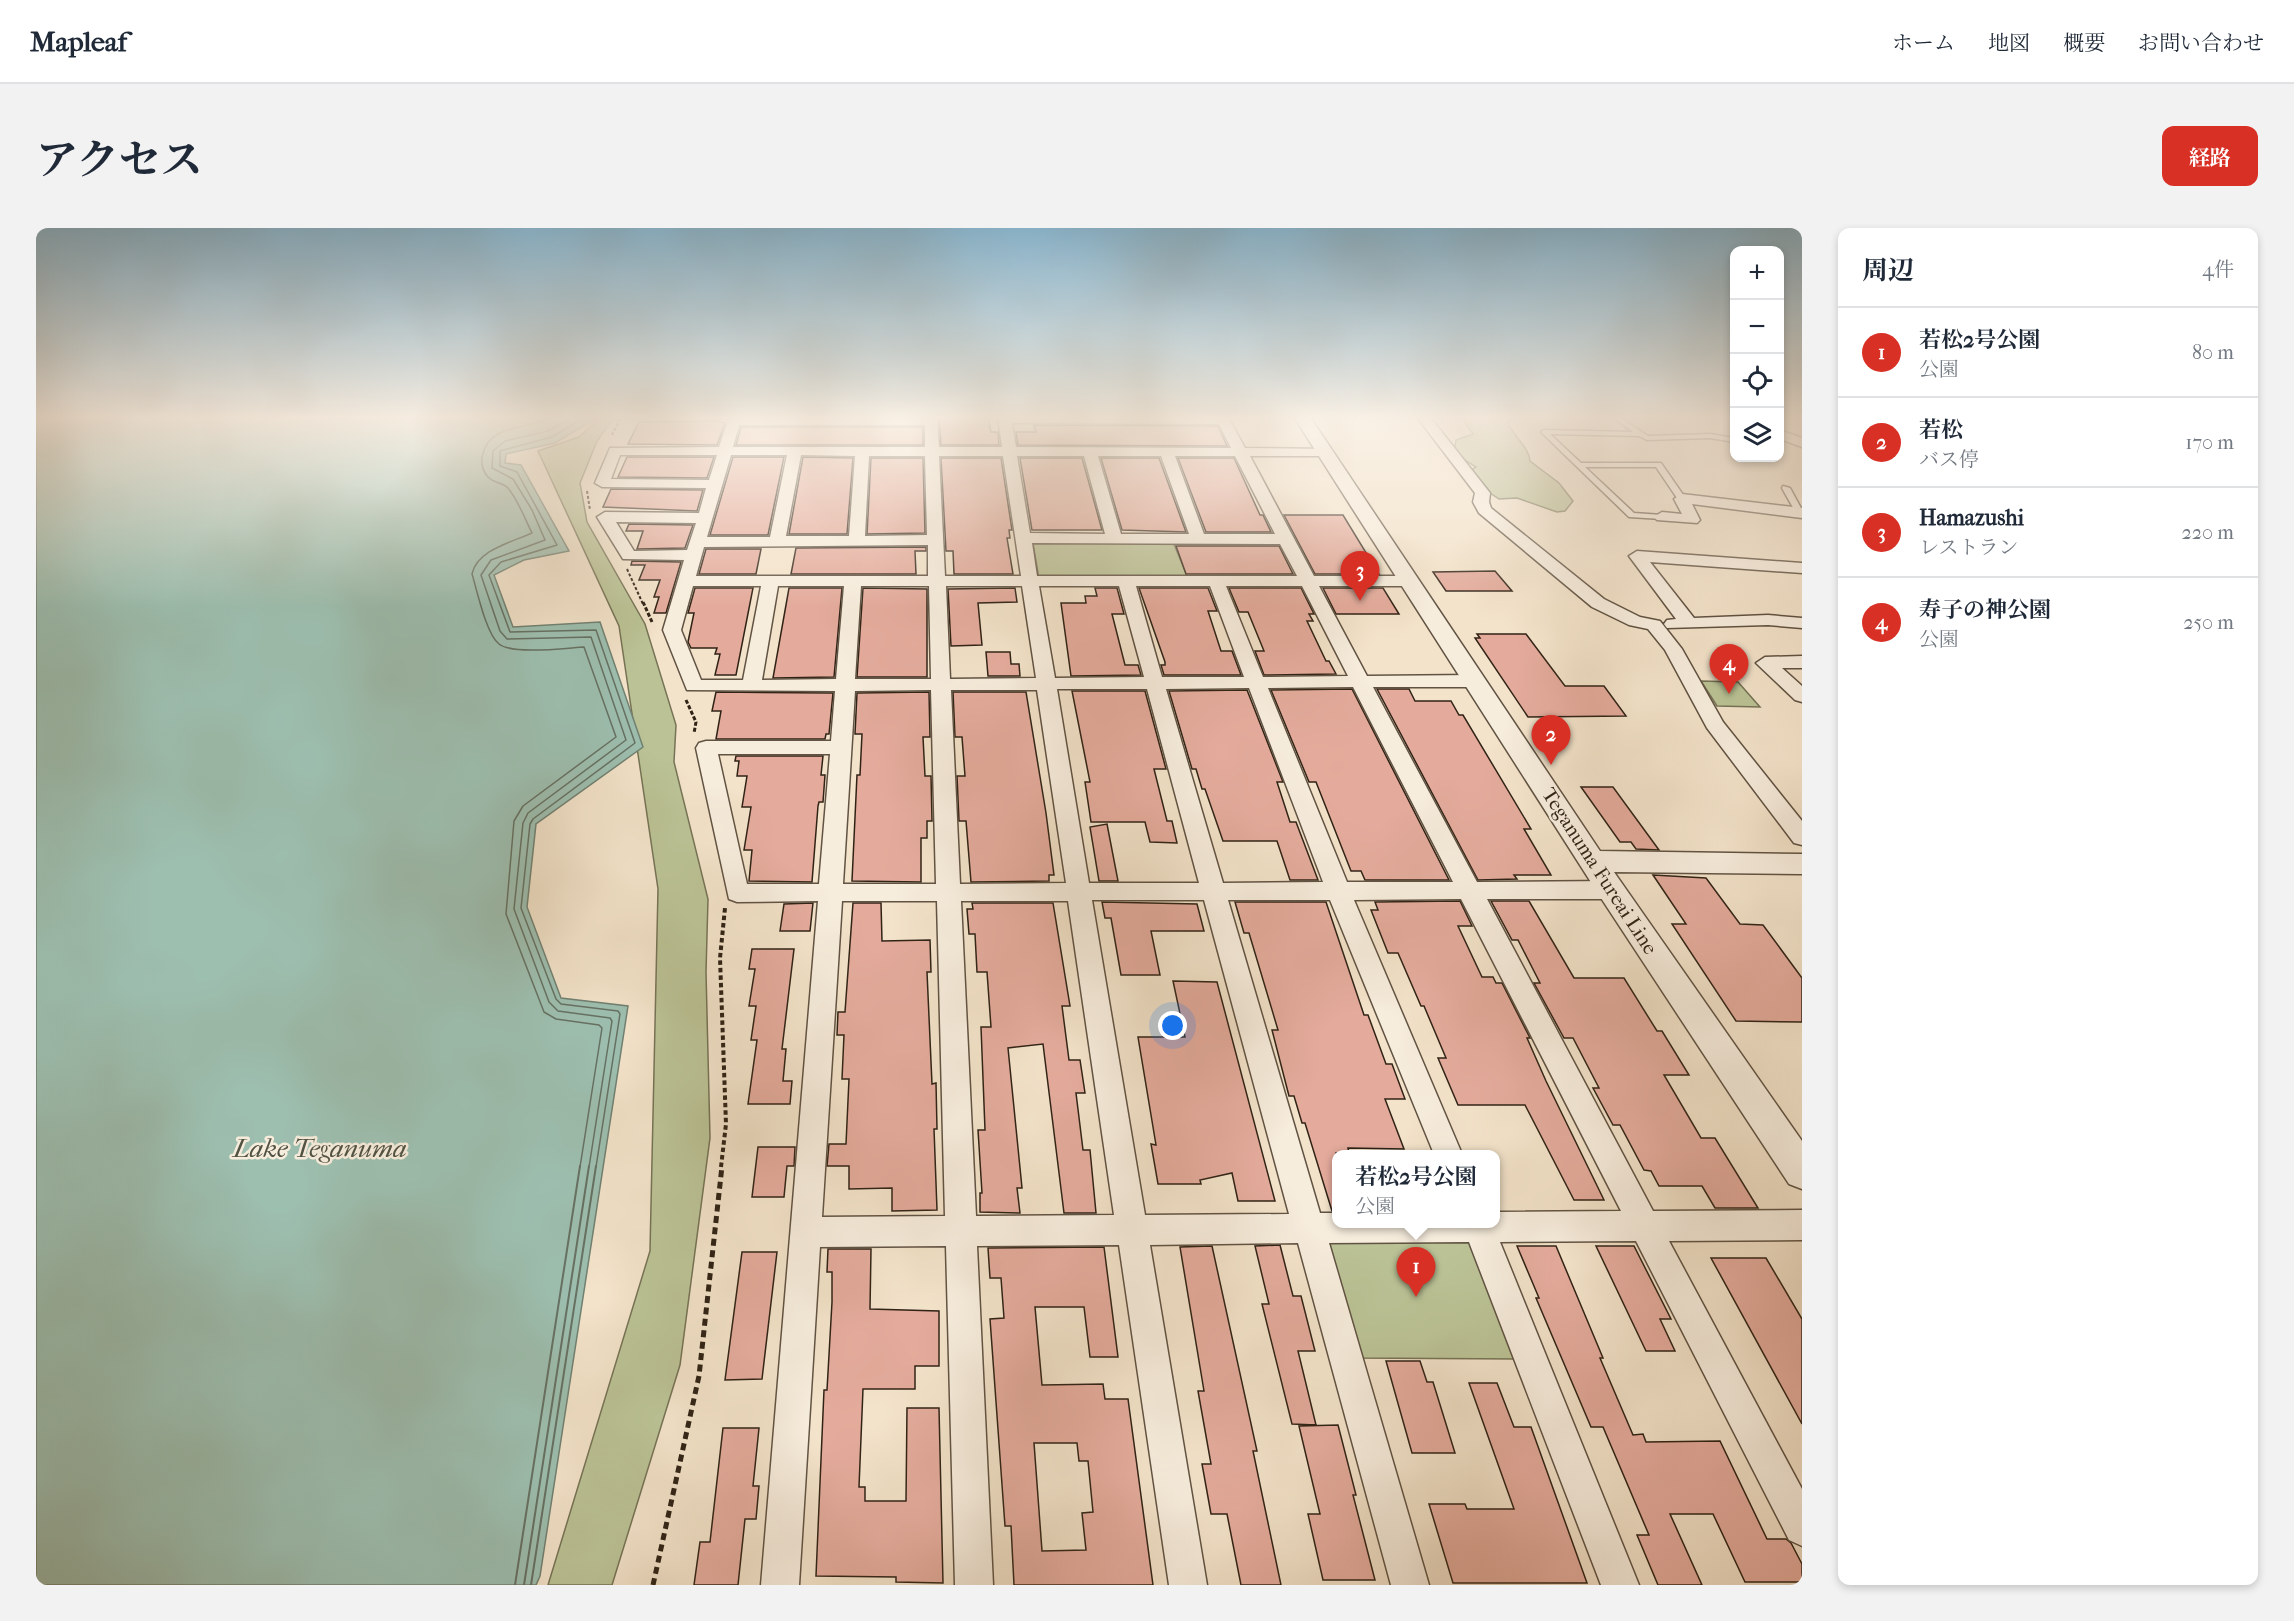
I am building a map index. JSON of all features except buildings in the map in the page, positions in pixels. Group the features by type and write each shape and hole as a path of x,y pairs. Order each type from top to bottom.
{"street":[{"path":"603,480 602,483 715,484"},
{"path":"716,480 672,630 694,686 1474,681"},
{"path":"777,541 789,480"},
{"path":"857,540 860,480"},
{"path":"933,480 950,893 959,1233 974,1585"},
{"path":"1014,480 1188,1585"},
{"path":"1098,480 1114,538"},
{"path":"1177,480 1198,538"},
{"path":"1256,480 1802,1527"},
{"name":"Teganuma Fureai Line","path":"1344,480 1611,890 1802,1172"},
{"path":"1474,480 1483,492 1481,502 1484,510 1599,603 1635,621 1654,625 1768,620 1802,622"},
{"path":"1662,518 1692,520 1682,499 1725,502 1801,513"},
{"path":"704,518 604,517 629,556 777,541 935,540"},
{"path":"1023,538 1286,539"},
{"path":"1689,622 1637,556 1802,568"},
{"path":"686,581 1410,581"},
{"path":"752,685 770,581"},
{"path":"780,1585 853,581"},
{"path":"1216,581 1338,890 1446,1150"},
{"path":"1126,582 1410,1585"},
{"path":"1654,625 1673,650 1714,724 1802,837"},
{"path":"1802,662 1765,663 1802,696"},
{"path":"841,747 706,748 737,892 1611,890"},
{"path":"1593,861 1802,864"},
{"path":"1500,1225 1802,1225"},
{"path":"805,1232 959,1233 1332,1228"},
{"path":"1478,1228 1620,1585"}],"lane":[{"path":"1597,480 1632,515 1662,518"},
{"path":"1669,480 1682,499"},
{"path":"1786,488 1801,513"}],"path":[{"path":"591,483 586,492 591,515"},
{"path":"623,563 655,628"},
{"path":"682,691 696,722 693,744"},
{"path":"652,1585 699,1376 726,1124 720,958 725,901"}],"shaded area":[{"path":"552,480 581,480 587,522 645,624 676,725 674,762 708,899 706,972 710,1138 680,1365 612,1585 548,1585 650,1251 658,889 619,626"},
{"path":"1479,480 1555,480 1573,501 1565,511 1557,512 1517,498 1499,499 1487,491"},
{"path":"1038,540 1173,542 1188,578 1039,579 1033,543"},
{"path":"1701,681 1738,682 1760,707 1717,706"},
{"path":"1318,1233 1473,1235 1517,1359 1353,1358"}],"water":[{"name":"Lake Teganuma","path":"36,480 530,480 569,551 524,560 494,575 513,627 600,622 643,747 536,824 527,907 561,998 628,1006 540,1576 536,1585 36,1585"}],"place":[{"name":"Hamazushi","path":"1360,601"},
{"name":"寿子の神公園","path":"1729,694"},
{"name":"若松","path":"1551,765"},
{"name":"若松2号公園","path":"1416,1297"}]}
